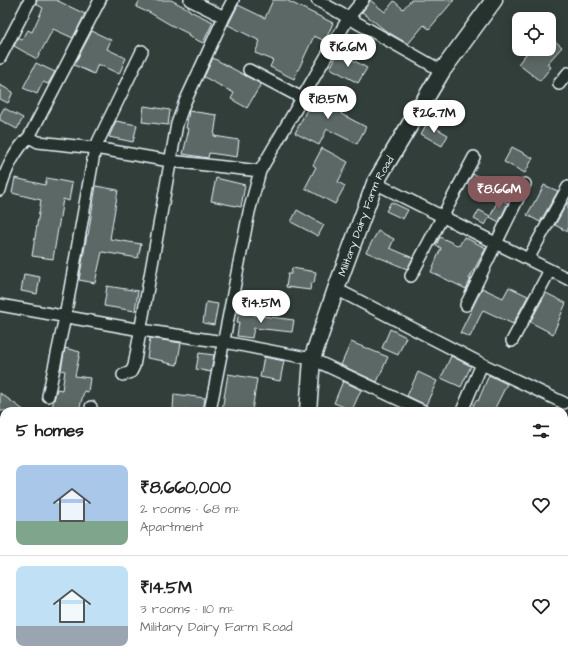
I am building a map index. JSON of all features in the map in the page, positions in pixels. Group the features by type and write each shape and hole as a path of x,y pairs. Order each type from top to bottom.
{"main road":[{"name":"Military Dairy Farm Road","path":"308,407 312,360 336,289 375,184 442,71 494,0"}],"street":[{"path":"0,58 30,0"},
{"path":"0,190 19,147 29,137 100,0"},
{"path":"190,0 224,17"},
{"path":"124,375 131,372 134,366 177,124 184,104 233,0"},
{"path":"317,0 442,71"},
{"path":"211,407 249,212 260,172 349,17 363,0"},
{"path":"48,396 95,148 142,51"},
{"path":"249,70 302,98"},
{"path":"559,84 568,73"},
{"path":"29,137 38,142 95,148 170,161 260,172"},
{"path":"411,276 474,157"},
{"path":"375,184 568,279"},
{"path":"466,305 525,184"},
{"path":"528,259 568,187"},
{"path":"512,341 550,270"},
{"path":"336,289 482,364 564,403"},
{"path":"0,305 141,330 224,342 312,360 414,407"},
{"path":"464,407 482,364"}],"building":[{"path":"37,0 56,0 85,14 73,38 53,29 37,59 14,46 18,38 22,40 28,30 32,32 43,8 36,4"},
{"path":"140,0 171,0 213,22 203,43 188,36 189,34 147,11 136,7"},
{"path":"273,0 286,0 333,23 325,41 314,36 294,79 270,67 273,60 255,53 260,41 228,25 238,5 265,18"},
{"path":"370,0 385,12 394,1 403,9 411,0 454,0 429,29 424,25 408,44 386,31 362,12"},
{"path":"92,31 111,40 107,49 126,58 119,74 98,64 94,74 74,65"},
{"path":"556,42 562,47 556,54"},
{"path":"339,52 367,68 358,83 330,68"},
{"path":"524,56 554,56 547,64 551,67 540,81 518,64"},
{"path":"213,58 261,84 247,108 231,99 234,93 204,77"},
{"path":"36,63 55,72 48,84 43,82 37,94 23,88"},
{"path":"0,85 13,92 8,103 0,99"},
{"path":"318,88 346,103 341,114 366,127 357,144 327,129 319,145 295,133"},
{"path":"144,106 170,110 168,125 142,122"},
{"path":"4,108 23,118 17,129 0,120 0,115"},
{"path":"189,111 217,115 214,136 239,140 237,157 209,153 208,158 183,154 189,129 186,128"},
{"path":"116,121 137,125 133,142 109,137"},
{"path":"427,123 448,135 442,146 421,134"},
{"path":"512,147 533,158 525,173 504,162"},
{"path":"322,148 348,162 338,182 345,186 335,204 305,188 316,167 313,165"},
{"path":"473,174 490,182 485,193 467,184"},
{"path":"15,178 45,185 47,178 72,183 69,201 63,199 53,259 32,256 41,200 12,193"},
{"path":"216,178 245,185 241,207 211,201"},
{"path":"544,185 558,191 540,222 527,215"},
{"path":"96,186 118,190 110,239 141,244 138,258 102,252 95,283 79,280"},
{"path":"499,198 508,203 499,222 490,217"},
{"path":"568,201 568,232 555,225"},
{"path":"391,202 408,210 403,219 386,211"},
{"path":"297,210 324,225 318,236 291,222"},
{"path":"479,210 490,216 485,225 474,219"},
{"path":"378,231 394,239 390,248 413,258 407,269 366,252"},
{"path":"440,237 459,246 464,237 486,248 469,279 471,279 466,289 431,272 441,248 436,245"},
{"path":"292,268 316,272 314,283 311,283 310,290 286,287 288,274 291,274"},
{"path":"24,274 40,277 37,294 21,291"},
{"path":"107,286 138,291 135,311 104,306"},
{"path":"509,287 528,296 513,324 483,310 470,337 460,333 482,288 503,298"},
{"path":"546,293 566,303 553,334 530,322"},
{"path":"206,302 218,304 214,325 203,323"},
{"path":"239,311 255,313 254,315 294,320 292,332 254,328 252,338 237,336"},
{"path":"390,329 406,337 398,355 382,348"},
{"path":"150,338 181,343 177,365 147,358"},
{"path":"351,342 388,357 377,382 341,365"},
{"path":"65,348 80,352 75,376 90,378 88,392 84,391 80,407 52,407 57,389 62,390 65,371 61,370"},
{"path":"199,353 214,355 211,372 196,369"},
{"path":"451,356 471,366 461,387 441,378"},
{"path":"264,357 284,361 280,381 260,377"},
{"path":"418,372 437,381 426,405 407,396"},
{"path":"228,374 257,379 253,407 222,407"},
{"path":"489,375 507,384 496,407 473,407 476,400 478,401"},
{"path":"343,381 361,390 353,407 344,407 334,403"},
{"path":"0,393 19,407 0,407"},
{"path":"174,394 205,398 204,407 173,407"}]}
